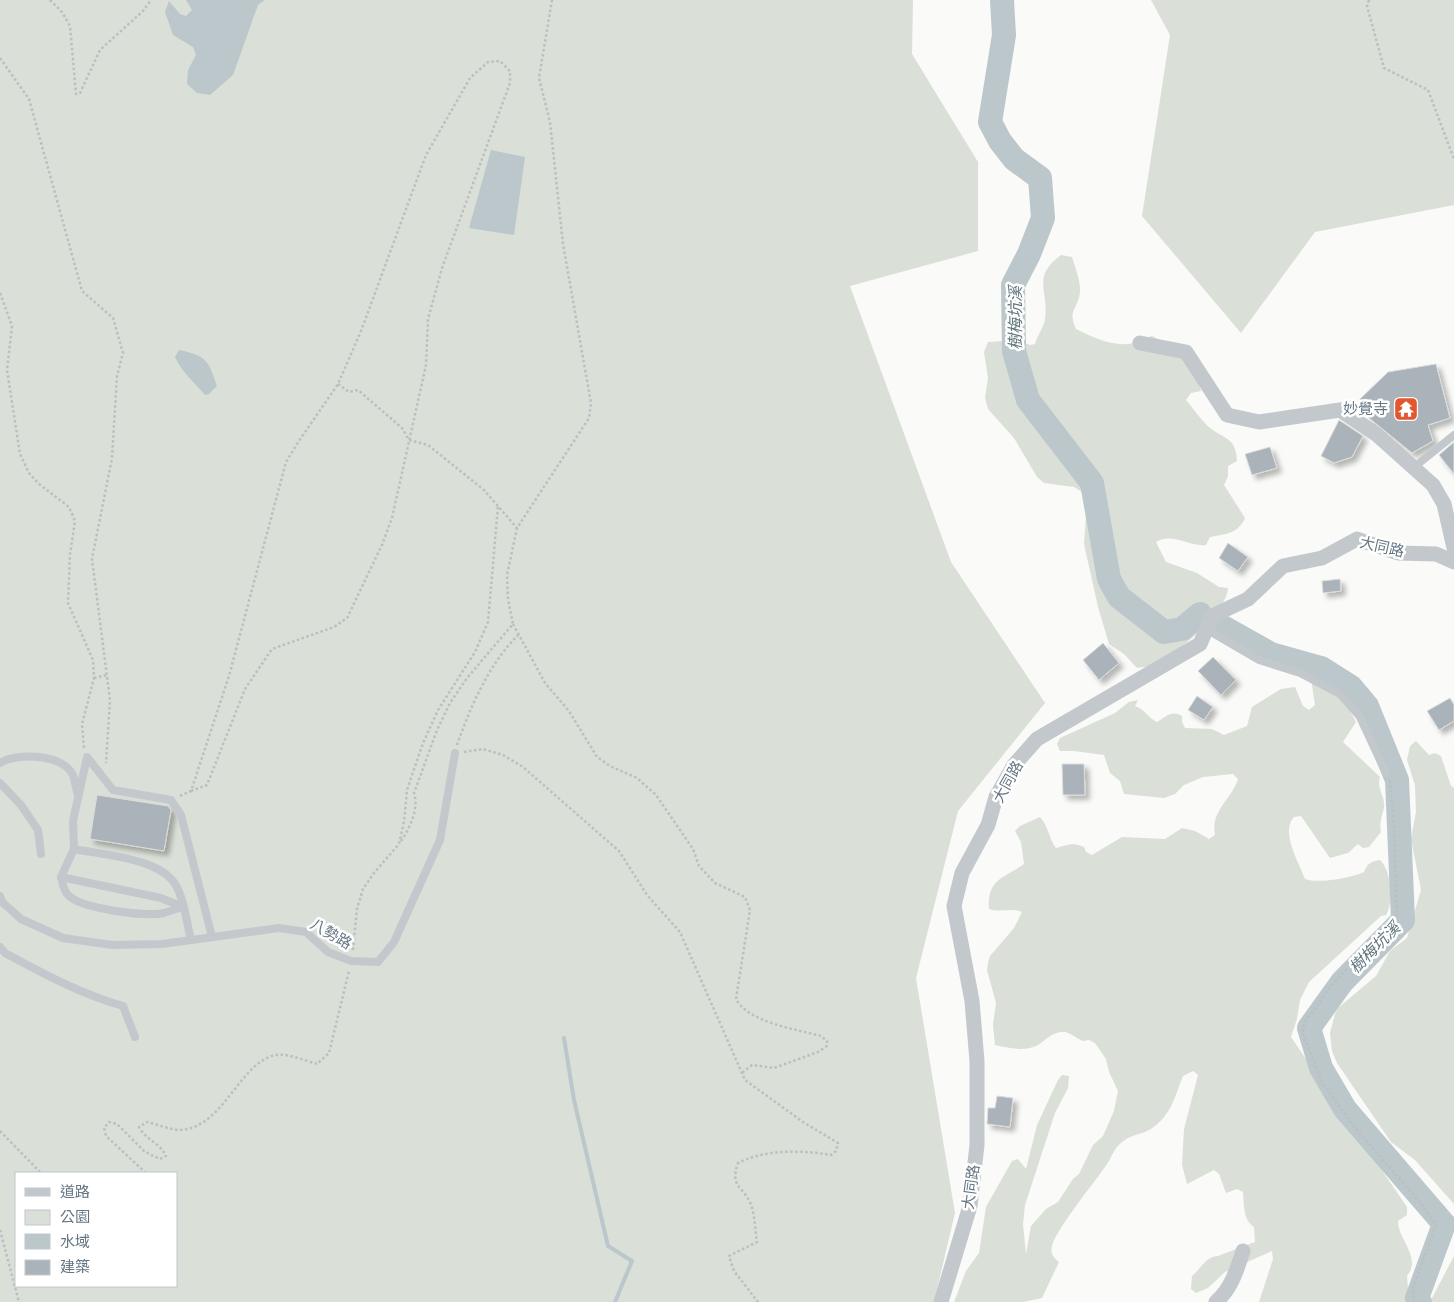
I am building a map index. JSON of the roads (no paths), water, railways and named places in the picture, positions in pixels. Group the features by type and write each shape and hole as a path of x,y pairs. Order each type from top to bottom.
{"street":[{"path":"1140,343 1186,352 1226,416 1259,422 1340,410 1376,434 1433,485 1444,504 1454,548"},
{"name":"大同路","path":"941,1302 970,1206 977,1145 977,1061 972,1000 954,906 962,873 988,825 996,797 1014,765 1037,739 1200,644 1212,616 1248,599 1283,566 1322,558 1357,539 1398,553 1436,554 1454,562"},
{"path":"1216,1302 1225,1295 1243,1251"}],"lane":[{"path":"1413,468 1454,435"},
{"path":"1206,629 1259,660 1300,673 1340,694 1360,717 1386,773"},
{"name":"八勢路","path":"0,896 2,902 21,919 63,938 112,945 162,944 279,928 306,932 328,952 351,961 378,962 394,942 440,840 455,753"},
{"path":"0,763 16,756 51,758 72,774 78,797"},
{"path":"182,907 162,913 116,911 82,903 69,896 63,888 61,877 74,849 74,821 87,757 113,790 171,800 181,816 212,938"},
{"path":"0,783 21,805 38,830 41,854"},
{"path":"74,849 149,864 166,873 176,885 191,940"},
{"path":"61,877 161,898 182,907"},
{"path":"0,947 5,954 53,979 98,999 123,1006 135,1037"}],"water":[{"path":"186,0 265,0 258,5 233,75 210,95 197,93 187,84 188,70 196,55 193,47 173,35 165,12 169,1 180,14 186,16 192,10"},
{"path":"491,150 525,157 514,235 469,228"},
{"path":"179,350 201,357 208,365 217,386 209,394 205,395 181,367 175,357"}],"waterway":[{"name":"樹梅坑溪","path":"1002,0 1004,35 990,122 1000,141 1014,159 1040,178 1043,218 1029,254 1013,285 1014,351 1028,400 1092,483 1109,579 1119,597 1164,632 1182,629 1200,614"},
{"name":"樹梅坑溪","path":"1221,626 1271,654 1321,668 1351,687 1367,706 1397,780 1403,920 1342,982 1309,1028 1321,1068 1345,1109 1444,1224 1417,1298 1420,1302"},
{"path":"564,1038 574,1100 608,1246 632,1261 615,1302"}],"place":[{"name":"妙覺寺","path":"1406,409"}]}
